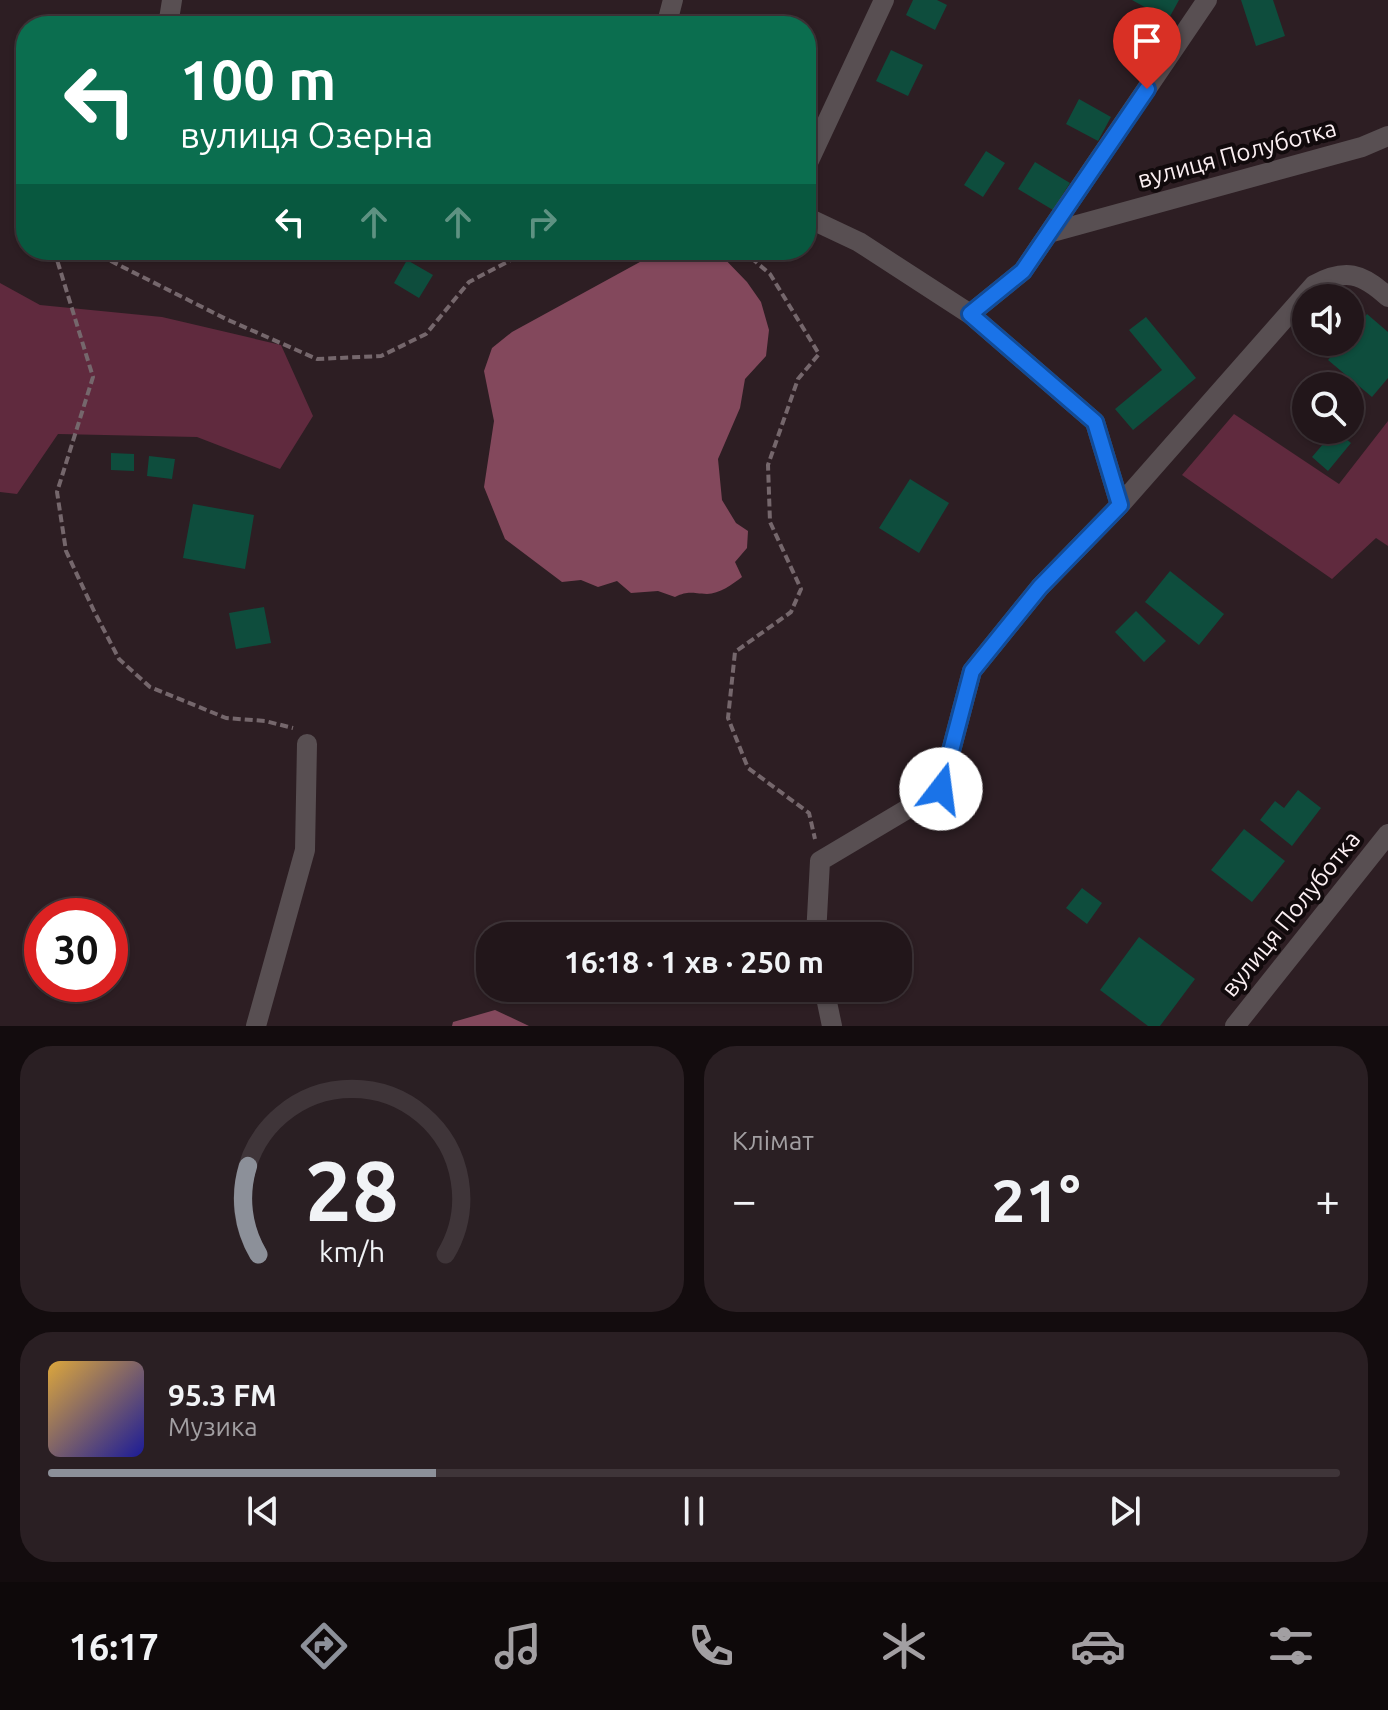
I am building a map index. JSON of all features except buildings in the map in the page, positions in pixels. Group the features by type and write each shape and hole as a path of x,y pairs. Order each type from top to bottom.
{"street":[{"path":"816,146 884,0"},
{"path":"970,314 1023,271 1207,0"},
{"name":"вулиця Полуботка","path":"1052,232 1362,147 1388,136"},
{"path":"816,222 859,242 970,314 1095,422 1120,505"},
{"path":"817,922 820,861 941,789 972,671 1040,587 1120,505 1314,285 1334,274 1369,280 1388,297"},
{"path":"256,1026 305,850 307,744"},
{"name":"вулиця Полуботка","path":"1235,1026 1388,834"},
{"path":"827,1002 832,1026"}],"path":[{"path":"57,260 93,377 57,492 66,551 106,635 119,659 150,687 226,718 291,726 307,744"},
{"path":"109,260 226,319 317,359 381,356 426,334 469,282 511,260"},
{"path":"754,260 770,274 819,354 798,379 768,465 770,522 801,589 791,612 735,652 728,718 748,768 809,813 820,861"}],"shaded area":[{"path":"644,260 726,260 747,282 761,302 769,330 766,356 745,379 740,408 718,459 722,500 736,523 748,531 747,548 735,562 742,577 712,594 688,593 675,597 658,591 631,593 617,581 598,587 581,580 562,582 505,539 484,487 494,421 484,371 492,348 512,332"},
{"path":"0,283 40,305 162,317 281,345 313,416 280,469 197,437 58,434 17,494 0,492"},
{"path":"1234,414 1339,484 1388,421 1388,546 1376,538 1332,579 1182,475"},
{"path":"495,1010 529,1026 452,1026 453,1022"}],"route":[{"path":"941,789 972,671 1040,587 1120,505 1095,422 970,314 1023,271 1147,89"}]}
